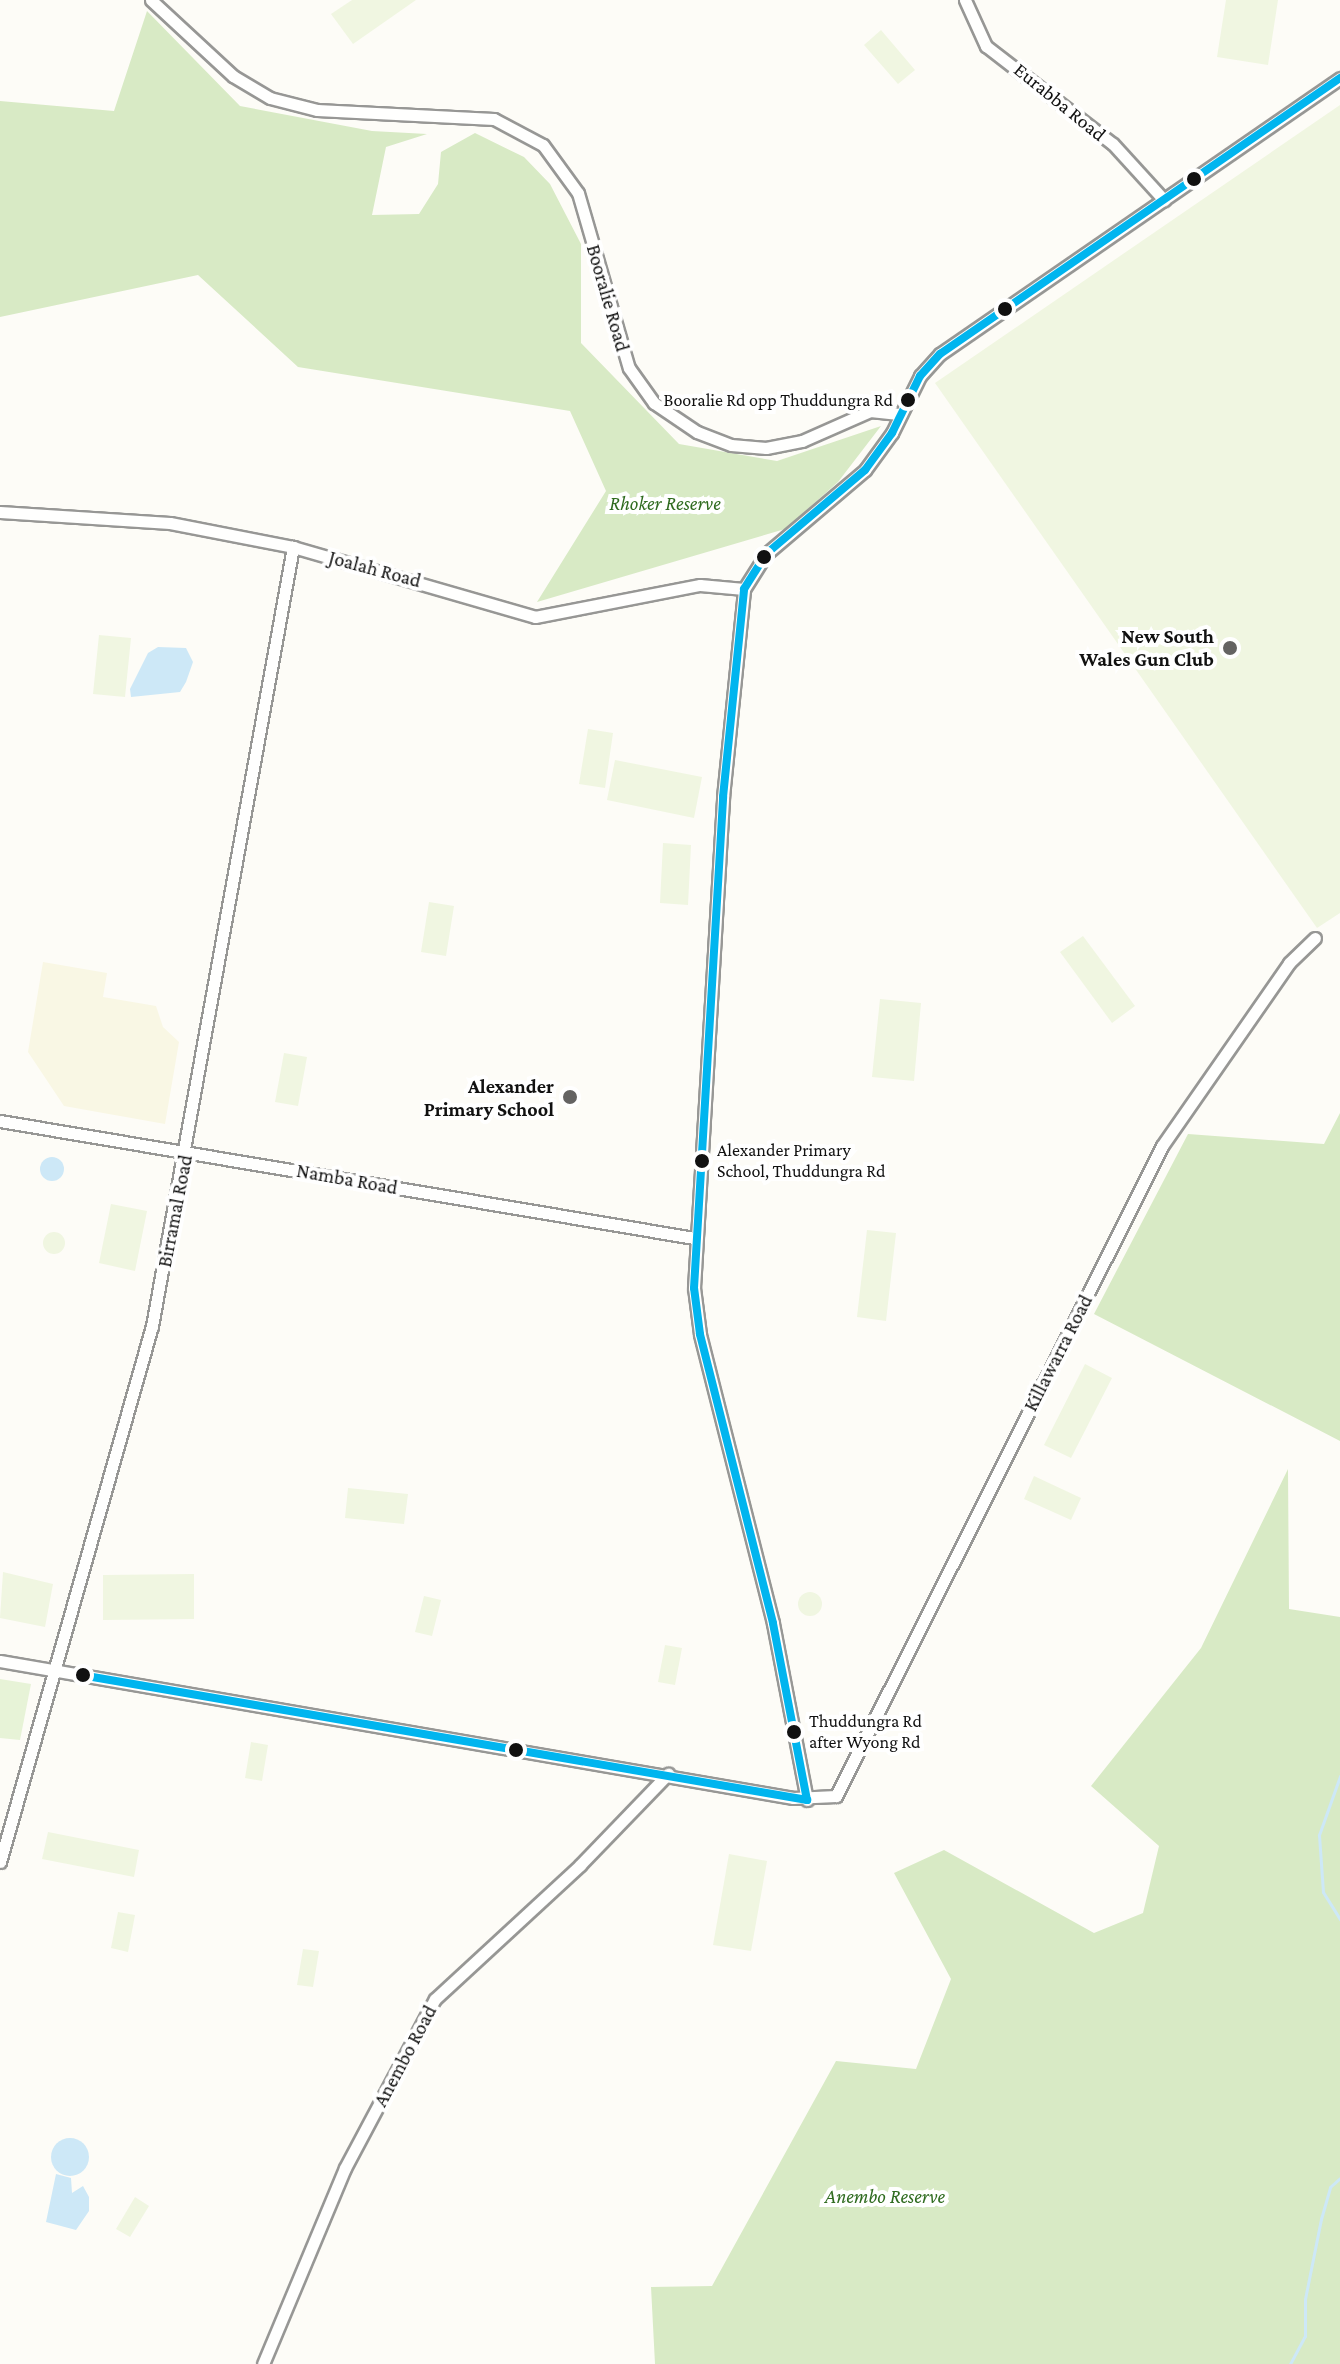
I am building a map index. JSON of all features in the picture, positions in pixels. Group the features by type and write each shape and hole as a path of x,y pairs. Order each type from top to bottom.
{"street":[{"name":"Booralie Road","path":"151,0 233,76 270,98 317,110 494,119 543,145 578,193 629,368 654,403 697,432 731,445 766,448 802,441 870,411 901,414"},
{"name":"Eurabba Road","path":"965,0 986,46 1113,144 1164,200"},
{"path":"0,1661 807,1800 773,1623 700,1334 694,1238 731,686 744,589 766,554 854,482 901,414 920,376 940,354 1340,78"},
{"name":"Joalah Road","path":"0,512 170,523 293,547 535,617 700,585 744,589"},
{"name":"Birramal Road","path":"0,1862 51,1670 152,1326 293,547"},
{"name":"Killawarra Road","path":"807,1800 828,1799 839,1792 1162,1146 1289,963 1315,938"},
{"name":"Namba Road","path":"0,1121 694,1238"},
{"name":"Anembo Road","path":"263,2364 345,2168 435,1999 580,1865 668,1774"}],"shaded area":[{"path":"43,962 107,973 103,997 156,1006 163,1027 179,1042 165,1124 64,1106 28,1052"}],"green space":[{"path":"352,0 416,0 353,44 331,14"},
{"path":"1226,0 1278,0 1268,65 1217,57"},
{"name":"Rhoker Reserve","path":"147,11 240,106 372,131 427,134 386,147 372,215 419,214 438,184 441,152 475,133 524,157 550,184 581,244 581,343 679,444 777,461 881,426 838,482 785,529 537,602 606,491 570,411 298,367 198,275 0,317 0,101 114,111"},
{"path":"881,30 915,70 898,84 864,45"},
{"name":"New South Wales Gun Club","path":"1340,105 1340,913 1317,928 935,383"},
{"path":"99,635 131,638 125,697 93,694"},
{"path":"588,729 613,733 605,788 579,784"},
{"path":"615,760 702,777 694,818 607,800"},
{"path":"663,843 691,845 688,905 660,903"},
{"path":"429,902 454,906 446,956 421,952"},
{"path":"1083,936 1135,1006 1112,1023 1060,952"},
{"path":"880,999 921,1003 914,1081 872,1077"},
{"path":"284,1053 307,1057 298,1106 275,1102"},
{"path":"1340,1113 1340,1441 1094,1314 1188,1134 1324,1144"},
{"path":"111,1204 147,1211 135,1271 99,1263"},
{"path":"867,1230 896,1233 886,1321 857,1317"},
{"path":"50,1232 58,1232 65,1243 58,1254 50,1254 43,1247 43,1239"},
{"path":"1085,1364 1112,1378 1071,1458 1044,1445"},
{"name":"Anembo Reserve","path":"1288,1469 1289,1609 1340,1617 1340,2364 655,2364 651,2287 712,2286 836,2061 916,2069 951,1979 894,1873 944,1850 1094,1933 1143,1913 1159,1846 1091,1786 1201,1648"},
{"path":"1034,1476 1081,1498 1071,1520 1024,1499"},
{"path":"348,1488 408,1494 404,1524 345,1518"},
{"path":"3,1572 53,1584 45,1627 0,1618"},
{"path":"194,1574 194,1619 103,1620 103,1575"},
{"path":"810,1592 819,1595 822,1604 819,1613 810,1616 801,1613 798,1604 801,1595"},
{"path":"424,1596 441,1600 432,1636 415,1632"},
{"path":"665,1645 682,1648 675,1685 658,1682"},
{"path":"0,1679 31,1684 20,1740 0,1738"},
{"path":"251,1742 268,1745 262,1781 245,1778"},
{"path":"48,1832 139,1850 134,1877 42,1859"},
{"path":"729,1854 767,1861 751,1951 713,1945"},
{"path":"118,1912 135,1915 128,1952 111,1948"},
{"path":"303,1949 319,1951 313,1987 297,1985"},
{"path":"135,2197 149,2206 130,2237 116,2229"}],"water":[{"path":"158,647 186,648 193,662 186,682 180,692 131,697 130,689 148,653"},
{"path":"52,1157 61,1160 64,1169 61,1178 52,1181 43,1178 40,1169 43,1160"},
{"path":"70,2138 83,2144 89,2157 83,2170 70,2176 57,2170 51,2157 57,2144"},
{"path":"56,2174 71,2178 72,2193 83,2186 89,2197 89,2211 76,2230 46,2222"}],"waterway":[{"path":"1340,1776 1319,1835 1323,1892 1340,1919"},
{"path":"1290,2364 1305,2336 1305,2299 1321,2219 1330,2187 1340,2178"}],"transit line":[{"path":"807,1800 773,1623 700,1334 694,1288 723,797 744,589 766,554 865,470 892,433 920,376 940,354 1340,78"},
{"path":"81,1675 807,1800"}],"place":[{"name":"Booralie Rd opp Thuddungra Rd","path":"908,400"},
{"name":"New South Wales Gun Club","path":"1230,648"},
{"name":"Alexander Primary School","path":"570,1097"},
{"name":"Alexander Primary School, Thuddungra Rd","path":"702,1161"},
{"name":"Thuddungra Rd after Wyong Rd","path":"794,1732"}]}
